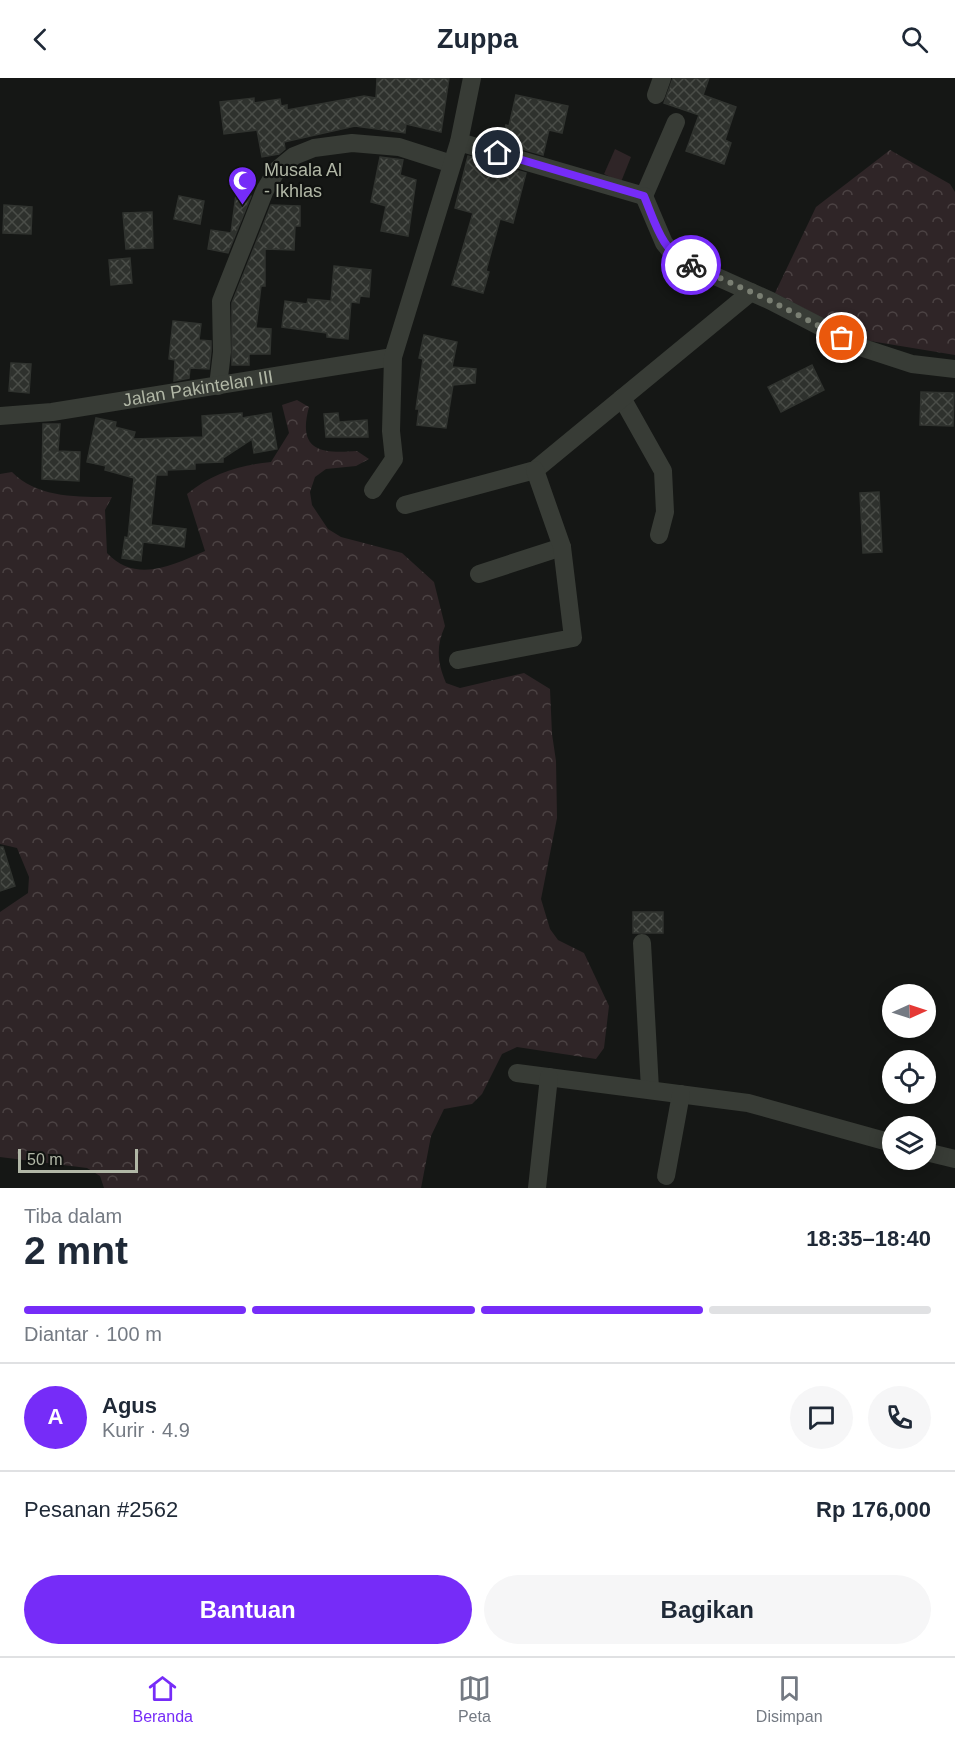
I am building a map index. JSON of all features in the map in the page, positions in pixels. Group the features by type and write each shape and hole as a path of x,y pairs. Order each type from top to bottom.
{"street":[{"path":"373,490 394,459 391,431 393,357 459,142 472,78"},
{"path":"676,122 644,196 664,243 677,259 751,292 860,347 912,364 955,369"},
{"path":"459,142 644,196"},
{"path":"218,386 222,352 221,300 265,190 277,170 294,156 314,148 352,143 399,147 452,164"},
{"path":"405,505 535,470 751,292"},
{"name":"Jalan Pakintelan III","path":"0,416 52,412 393,357"},
{"path":"622,398 663,471 665,512 659,535"},
{"path":"458,660 573,638 562,548 535,470"},
{"path":"479,574 562,548"},
{"path":"642,943 650,1089"},
{"path":"517,1074 748,1103 882,1140"},
{"path":"537,1188 549,1077"},
{"path":"666,1176 681,1094"},
{"path":"936,1154 955,1159"}],"green space":[{"path":"615,149 631,157 621,182 604,174"},
{"path":"890,150 950,184 955,192 955,355 864,340 775,293 816,207"},
{"path":"297,400 309,407 306,433 309,441 315,447 333,452 357,451 369,459 356,466 326,469 315,477 310,492 312,505 328,529 341,537 402,553 434,582 445,626 440,640 439,654 446,683 460,688 524,673 550,689 556,761 557,818 541,899 550,929 558,940 584,953 609,1006 604,1048 596,1059 517,1047 502,1054 482,1094 472,1104 444,1109 431,1136 421,1188 104,1188 100,1176 87,1168 0,1157 0,912 28,893 29,877 17,848 0,844 0,474 12,472 33,487 59,494 112,497 105,510 107,553 130,568 142,570 168,566 205,551 187,494 216,475 248,465 271,462 289,433 282,405"}],"building":[{"path":"377,78 449,78 441,132 406,124 405,133 355,126 284,142 285,149 279,154 262,157 257,130 224,134 220,102 254,98 254,103 280,99 281,106 287,105 287,110 364,96 376,98"},
{"path":"673,78 709,78 703,95 736,107 725,140 731,143 724,164 686,151 699,115 664,103"},
{"path":"516,95 568,106 562,133 549,130 543,155 501,143 506,125 509,126"},
{"path":"468,156 526,173 513,223 500,219 486,271 489,272 483,293 452,285 473,213 455,208"},
{"path":"380,157 403,160 400,175 416,180 408,236 381,231 386,206 371,202"},
{"path":"236,194 251,196 228,253 208,249 211,230 231,233"},
{"path":"179,196 204,201 200,224 174,219"},
{"path":"4,205 32,207 31,234 3,233"},
{"path":"271,205 300,206 300,226 295,226 294,250 265,249 265,286 261,286 256,328 271,329 270,354 249,354 249,365 232,365 232,303"},
{"path":"152,212 153,248 126,249 123,213"},
{"path":"130,258 132,283 111,285 109,260"},
{"path":"334,266 371,270 369,297 360,296 359,303 351,302 348,339 327,337 327,333 282,327 285,301 307,304 308,299 331,301"},
{"path":"173,321 201,324 199,340 211,341 209,369 190,368 189,378 174,381 175,360 169,359"},
{"path":"424,335 457,342 452,367 476,369 475,383 453,385 446,428 417,425 419,409 416,409 423,359 419,358"},
{"path":"11,363 31,364 29,393 9,391"},
{"path":"812,365 824,390 781,412 768,387"},
{"path":"921,392 954,393 953,426 920,425"},
{"path":"242,413 242,418 271,413 277,449 254,453 252,439 223,458 223,462 195,463 195,469 167,470 167,475 156,475 151,525 186,529 184,547 143,542 141,561 122,558 125,537 128,538 134,478 105,470 106,466 87,462 96,418 116,422 115,427 135,432 133,439 203,437 202,416"},
{"path":"338,413 339,422 367,420 368,437 326,437 324,414"},
{"path":"43,424 60,424 58,451 80,452 79,481 42,479"},
{"path":"879,492 882,552 863,553 860,493"},
{"path":"0,847 3,847 15,886 0,891"},
{"path":"633,912 663,912 663,933 633,933"}],"way so far":[{"path":"691,265 771,301 842,338"}],"place":[{"name":"Musala Al - Ikhlas","path":"243,206"}],"route":[{"path":"498,153 644,196 669,252 677,259 691,265"}]}
